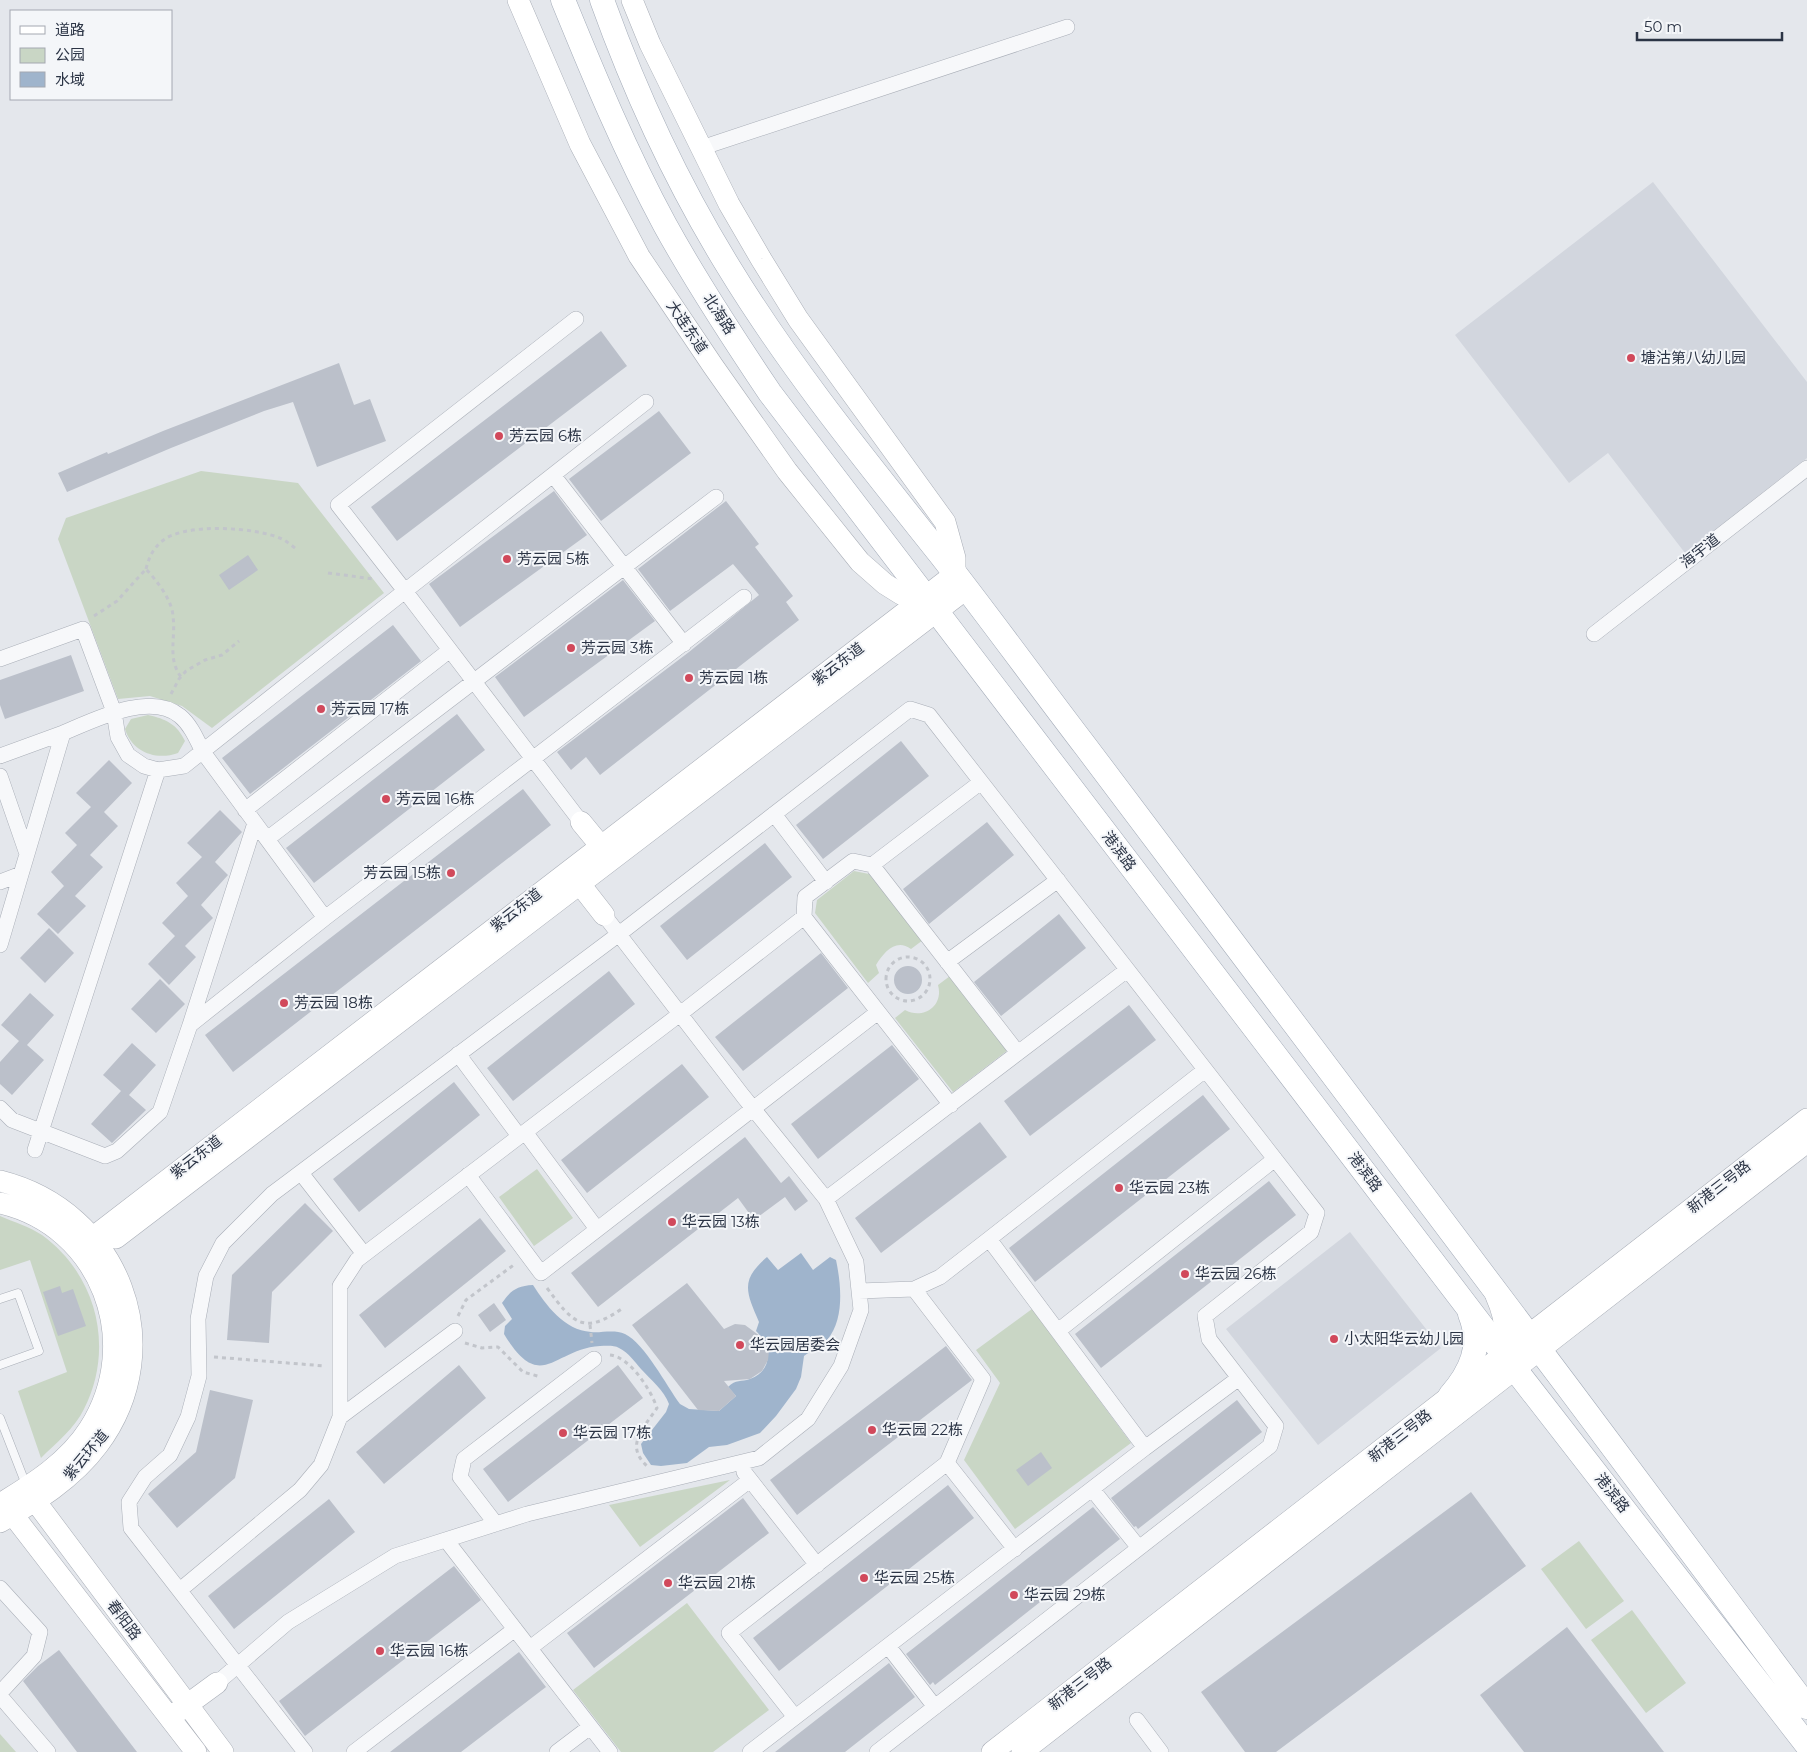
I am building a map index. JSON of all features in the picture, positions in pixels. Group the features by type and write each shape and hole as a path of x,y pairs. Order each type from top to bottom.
{"main road":[{"name":"大连东道","path":"518,0 580,144 634,247 713,366 787,471 860,562 885,584 901,594 931,605"},
{"name":"北海路","path":"563,0 635,166 699,283 770,393 931,605"},
{"path":"602,0 647,112 702,222 728,266 798,372 960,581"},
{"path":"632,0 650,44 728,204 798,319 945,522 960,581"},
{"name":"紫云东道","path":"94,1248 133,1215 960,581"},
{"name":"港滨路","path":"960,581 1535,1342 1807,1707"},
{"name":"港滨路","path":"931,605 1466,1305 1807,1745"},
{"path":"581,822 607,853"},
{"path":"575,877 604,915"},
{"name":"新港三号路","path":"1022,1752 1535,1342 1807,1119"},
{"name":"新港三号路","path":"1535,1342 1807,1142"},
{"name":"紫云环道","path":"0,1181 26,1189 52,1202 76,1218 94,1248 111,1285 113,1342 109,1381 105,1397 90,1428 80,1442 37,1484 4,1511"},
{"name":"紫云环道","path":"0,1203 24,1210 46,1220 94,1248"},
{"path":"111,1285 119,1250 133,1215"},
{"path":"1491,1284 1503,1316 1510,1362"},
{"path":"1456,1404 1475,1353 1474,1324 1466,1305"},
{"name":"新港三号路","path":"992,1752 1456,1404"},
{"name":"春阳路","path":"37,1484 187,1704 223,1752"},
{"name":"春阳路","path":"4,1511 196,1752"},
{"path":"170,1718 217,1683"}],"street":[{"path":"701,148 1067,28"},
{"path":"576,319 338,505 581,822"},
{"path":"0,659 82,629 114,712 118,736 128,755 144,766 158,770 184,766 646,402"},
{"name":"海宇道","path":"1807,468 1596,637 1807,477"},
{"path":"553,475 684,644"},
{"path":"267,839 716,497"},
{"path":"190,1025 325,918 534,760 744,597"},
{"path":"245,810 450,650"},
{"path":"0,756 114,712 155,705 180,716 195,734 203,752 325,918"},
{"path":"305,1752 239,1664 131,1528 129,1502 145,1477 170,1455 188,1417 199,1376 198,1319 206,1276 223,1243 272,1194 619,934 910,709 929,715 1317,1213 1311,1232 1205,1316 1209,1339 1276,1426 1270,1446 877,1752"},
{"path":"0,945 63,733"},
{"path":"36,1150 158,770"},
{"path":"0,776 27,854"},
{"path":"872,865 981,782"},
{"path":"774,814 826,882"},
{"path":"0,1108 12,1120 43,1130 105,1156 117,1151 160,1112 255,823"},
{"path":"950,1105 804,917 805,897 853,861 872,865 1018,1053"},
{"path":"0,882 21,874"},
{"path":"947,962 1058,880"},
{"path":"217,1683 288,1622 395,1556 527,1514 759,1458 808,1419 841,1366 861,1310 856,1262 826,1199 753,1109 604,915"},
{"path":"180,1590 300,1490 321,1465 340,1417 340,1286 357,1260 804,917"},
{"path":"826,1199 1127,970"},
{"path":"468,1175 541,1273 878,1012"},
{"path":"458,1054 597,1229"},
{"path":"859,1290 914,1289 940,1277 1205,1070"},
{"path":"1058,1331 1275,1159"},
{"path":"301,1173 364,1254"},
{"path":"989,1239 1145,1448"},
{"path":"795,1717 730,1634 947,1463 983,1379 914,1289"},
{"path":"340,1417 455,1331"},
{"path":"496,1524 460,1477 464,1459 594,1359"},
{"path":"750,1752 1145,1448 1239,1378"},
{"path":"737,1463 817,1565"},
{"path":"947,1463 1015,1548"},
{"path":"530,1648 750,1480"},
{"path":"1092,1489 1139,1548"},
{"path":"446,1540 610,1752"},
{"path":"0,1588 40,1632 34,1656 0,1695 48,1752"},
{"path":"354,1752 515,1629"},
{"path":"888,1646 936,1707"},
{"path":"1137,1720 1161,1752"},
{"path":"556,1752 590,1727"}],"lane":[{"path":"0,1299 18,1293 39,1351 0,1366"},
{"path":"0,1418 37,1484"}],"path":[{"path":"88,619 103,612 117,601 146,569 149,556 162,541 187,530 222,529 260,532 282,539 298,550"},
{"path":"146,569 155,579 174,614 174,667 181,677"},
{"path":"328,573 374,579"},
{"path":"168,701 181,677 205,660 222,655 239,641"},
{"path":"901,958 916,958 926,966 930,982 924,995 911,1002 904,1001 891,994 887,988 886,974 890,967 901,958"},
{"path":"528,1255 466,1300 460,1310 455,1331 466,1345 482,1348 498,1347 523,1372 543,1377"},
{"path":"541,1273 541,1280 565,1312 579,1322 590,1325 606,1320 624,1308"},
{"path":"198,1355 339,1367"},
{"path":"594,1359 612,1355 622,1359 654,1400 657,1408 638,1437 635,1450 641,1461 652,1471"}],"shaded area":[{"name":"塘沽第八幼儿园","path":"1653,182 1807,382 1807,458 1685,553 1608,453 1569,483 1455,335"},
{"name":"小太阳华云幼儿园","path":"1350,1232 1441,1348 1318,1445 1226,1329"}],"green space":[{"path":"201,471 298,483 384,593 212,728 182,706 150,696 118,699 58,539 66,518"},
{"path":"148,715 160,718 175,726 185,741 178,753 161,756 153,755 146,753 133,744 125,729 131,719"},
{"path":"854,871 869,874 923,940 911,949 900,945 887,951 876,965 879,973 868,983 815,913 817,900"},
{"path":"950,976 1008,1050 953,1092 895,1018 905,1010 919,1013 930,1009 938,999 938,985"},
{"path":"537,1169 573,1218 534,1246 499,1197"},
{"path":"0,1216 37,1232 61,1251 76,1270 88,1292 95,1314 99,1338 98,1362 93,1386 76,1423 41,1458 18,1391 67,1372 30,1260 0,1270"},
{"path":"1032,1309 1131,1443 1015,1529 964,1460 1000,1383 976,1350"},
{"path":"730,1480 640,1547 609,1505"},
{"path":"1579,1541 1624,1601 1586,1629 1541,1569"},
{"path":"687,1603 769,1710 713,1752 621,1752 573,1690"},
{"path":"1632,1610 1686,1683 1646,1713 1591,1640"},
{"path":"0,1734 16,1752 0,1752"}],"water":[{"path":"801,1253 813,1270 830,1257 836,1260 840,1301 837,1322 833,1332 825,1342 804,1356 801,1377 796,1389 776,1416 760,1433 727,1445 709,1447 687,1463 661,1466 651,1465 643,1453 641,1444 666,1412 669,1404 661,1390 623,1350 617,1347 600,1346 584,1349 548,1364 538,1365 528,1362 517,1352 504,1334 505,1326 512,1319 502,1303 515,1290 523,1286 533,1285 550,1308 572,1327 591,1332 612,1331 625,1334 633,1339 648,1356 680,1404 689,1409 719,1411 736,1396 728,1387 736,1382 758,1375 763,1370 768,1357 765,1344 756,1331 759,1322 749,1294 749,1280 758,1265 767,1257 778,1270"}],"building":[{"name":"芳云园 6栋","path":"601,331 627,366 397,541 371,507"},
{"path":"339,363 354,405 370,399 386,441 317,467 293,402 264,411 171,448 67,492 58,473 107,452 108,454"},
{"path":"659,411 691,453 601,521 569,479"},
{"name":"芳云园 5栋","path":"554,491 587,535 460,627 429,584"},
{"name":"芳云园 1栋","path":"726,501 759,544 755,547 793,596 786,602 799,620 600,775 586,757 571,770 557,752 689,652 759,595 733,564 670,611 638,569"},
{"path":"248,555 258,570 229,590 219,575"},
{"name":"芳云园 3栋","path":"623,580 655,621 524,717 495,677"},
{"name":"芳云园 17栋","path":"393,625 421,661 250,794 222,758"},
{"path":"71,655 84,691 5,719 0,705 0,680"},
{"name":"芳云园 16栋","path":"457,714 485,750 314,883 286,848"},
{"path":"901,741 929,776 823,859 796,825"},
{"path":"109,760 132,783 104,812 118,826 90,855 103,867 75,896 86,906 58,934 37,914 64,886 51,872 77,845 65,833 91,807 76,793"},
{"path":"523,789 551,825 233,1072 205,1035"},
{"path":"220,810 242,832 215,862 228,875 201,905 213,918 185,946 196,957 169,985 148,964 175,936 162,923 188,896 176,883 202,857 187,843"},
{"path":"987,822 1014,855 929,924 903,889"},
{"path":"765,843 792,877 687,960 660,926"},
{"path":"1059,914 1086,948 1001,1016 974,982"},
{"path":"49,928 74,953 45,983 20,958"},
{"path":"821,953 848,988 743,1071 715,1037"},
{"path":"908,966 918,970 922,980 918,990 908,994 898,990 894,980 898,970"},
{"path":"609,971 635,1004 513,1101 487,1068"},
{"path":"160,979 185,1004 156,1033 131,1009"},
{"path":"30,993 54,1015 27,1045 44,1060 12,1095 0,1084 0,1062 19,1041 1,1025"},
{"path":"1129,1005 1156,1040 1030,1136 1004,1101"},
{"path":"132,1043 156,1065 129,1095 146,1110 112,1143 91,1124 121,1091 103,1075"},
{"path":"892,1045 919,1079 818,1159 791,1124"},
{"path":"682,1064 709,1097 587,1193 561,1160"},
{"path":"454,1082 480,1115 359,1212 333,1179"},
{"name":"华云园 23栋","path":"1203,1095 1230,1129 1035,1282 1009,1248"},
{"path":"980,1122 1007,1157 881,1253 855,1218"},
{"name":"华云园 13栋","path":"745,1137 781,1183 789,1176 808,1201 795,1211 785,1197 754,1220 738,1198 598,1307 571,1273"},
{"name":"华云园 26栋","path":"1269,1181 1296,1215 1101,1368 1075,1334"},
{"path":"305,1203 333,1231 272,1292 269,1343 227,1340 232,1275"},
{"path":"480,1218 506,1251 385,1348 359,1315"},
{"name":"华云园居委会","path":"687,1283 724,1329 735,1324 745,1325 764,1339 769,1351 768,1360 762,1371 750,1379 724,1381 736,1396 719,1411 698,1410 632,1325"},
{"path":"60,1286 62,1293 73,1289 86,1326 58,1336 43,1292"},
{"path":"494,1303 506,1320 490,1332 478,1315"},
{"name":"华云园 22栋","path":"946,1346 972,1380 797,1515 770,1480"},
{"path":"459,1365 486,1398 384,1484 356,1452"},
{"name":"华云园 17栋","path":"618,1365 643,1398 508,1502 483,1469"},
{"path":"210,1390 253,1400 235,1478 177,1528 148,1494 196,1452"},
{"path":"1237,1400 1262,1432 1138,1529 1136,1526 1134,1527 1111,1498"},
{"path":"1041,1452 1052,1468 1028,1486 1016,1470"},
{"name":"华云园 25栋","path":"948,1485 974,1518 779,1671 753,1638"},
{"path":"1471,1492 1526,1566 1276,1752 1245,1752 1201,1692"},
{"name":"华云园 21栋","path":"743,1498 769,1533 594,1668 567,1633"},
{"path":"329,1499 355,1532 234,1629 208,1596"},
{"name":"华云园 29栋","path":"1093,1507 1120,1539 935,1685 933,1682 930,1685 906,1654"},
{"name":"华云园 16栋","path":"454,1566 481,1600 305,1736 279,1701"},
{"path":"1567,1627 1664,1752 1524,1752 1480,1695"},
{"path":"59,1650 137,1752 77,1752 23,1681 38,1666"},
{"path":"519,1652 546,1687 461,1752 390,1752"},
{"path":"889,1663 915,1697 845,1752 775,1752"}],"place":[{"name":"塘沽第八幼儿园","path":"1631,358"},
{"name":"芳云园 6栋","path":"499,436"},
{"name":"芳云园 5栋","path":"507,559"},
{"name":"芳云园 3栋","path":"571,648"},
{"name":"芳云园 1栋","path":"689,678"},
{"name":"芳云园 17栋","path":"321,709"},
{"name":"芳云园 16栋","path":"386,799"},
{"name":"芳云园 15栋","path":"451,873"},
{"name":"芳云园 18栋","path":"284,1003"},
{"name":"华云园 23栋","path":"1119,1188"},
{"name":"华云园 13栋","path":"672,1222"},
{"name":"华云园 26栋","path":"1185,1274"},
{"name":"小太阳华云幼儿园","path":"1334,1339"},
{"name":"华云园居委会","path":"740,1345"},
{"name":"华云园 22栋","path":"872,1430"},
{"name":"华云园 17栋","path":"563,1433"},
{"name":"华云园 25栋","path":"864,1578"},
{"name":"华云园 21栋","path":"668,1583"},
{"name":"华云园 29栋","path":"1014,1595"},
{"name":"华云园 16栋","path":"380,1651"}]}
